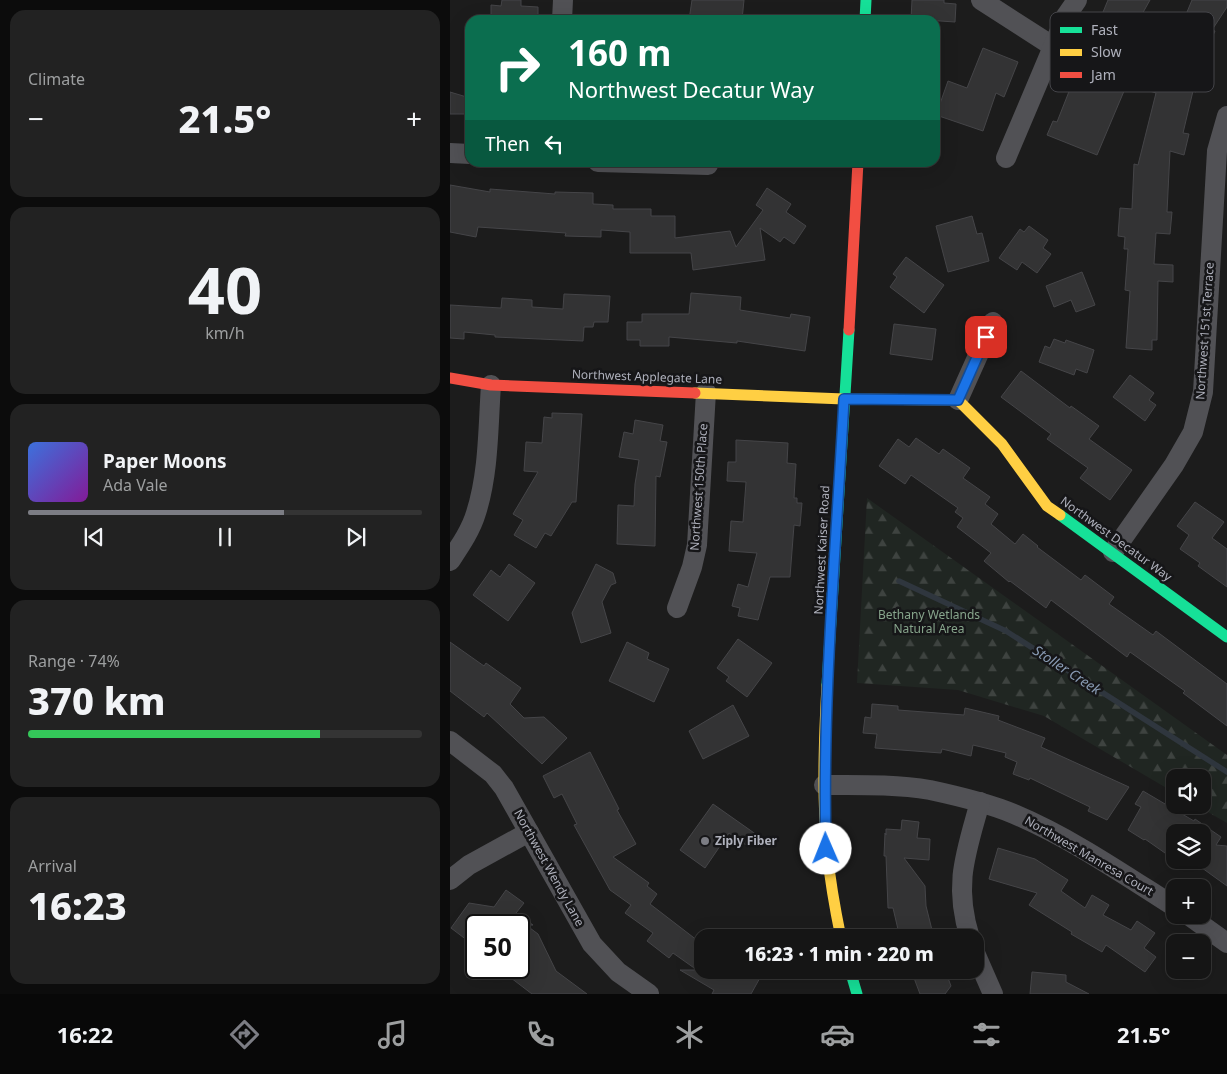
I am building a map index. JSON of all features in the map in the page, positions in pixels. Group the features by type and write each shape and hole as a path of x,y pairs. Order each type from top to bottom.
{"street":[{"path":"562,15 563,0"},
{"path":"865,15 866,0"},
{"path":"981,0 1050,44"},
{"path":"1068,12 1076,0"},
{"path":"1006,158 1050,56"},
{"name":"Northwest 151st Terrace","path":"1113,552 1174,465 1194,432 1203,392 1218,282 1217,151 1227,116"},
{"path":"450,153 465,154"},
{"name":"Northwest Kaiser Road","path":"839,929 833,905 826,849 824,785 827,693 858,167"},
{"path":"844,399 958,400 993,322"},
{"name":"Northwest Applegate Lane","path":"450,378 491,385 706,392 844,399"},
{"path":"450,561 476,514 484,478 491,385"},
{"name":"Northwest 150th Place","path":"678,608 692,567 697,545 706,392"},
{"name":"Northwest Decatur Way","path":"958,400 1002,444 1048,506 1227,637"},
{"name":"Northwest Wendy Lane","path":"450,741 493,774 504,788 592,944 618,972 645,993"},
{"name":"Northwest Manresa Court","path":"824,785 875,785 929,790 980,802 1041,826 1166,901"},
{"path":"968,929 964,916 961,887 964,859 980,802"},
{"path":"450,880 469,865 530,832"},
{"path":"1201,924 1227,943"},
{"path":"984,976 993,994"},
{"path":"853,979 857,994"}],"green space":[{"name":"Bethany Wetlands Natural Area","path":"867,498 1227,755 1227,823 1211,814 1211,769 1166,769 1166,788 1044,716 958,690 857,683"}],"building":[{"path":"502,0 521,0 521,6 538,7 538,15 491,15 491,5 501,6"},
{"path":"692,0 744,0 742,15 690,15"},
{"path":"912,0 944,0 944,3 956,4 955,22 940,21 940,15 911,15"},
{"path":"1108,0 1150,0 1143,12 1103,12"},
{"path":"1192,0 1227,0 1227,7 1214,27 1214,12 1187,12"},
{"path":"983,48 1018,62 1004,97 996,93 983,131 940,116 940,104 948,81 967,88"},
{"path":"450,92 465,96 465,114 450,114"},
{"path":"1069,92 1124,92 1097,155 1047,135 1053,121 1057,122"},
{"path":"1153,92 1193,92 1183,133 1189,134 1184,155 1170,151 1167,212 1172,212 1170,234 1156,233 1154,264 1173,265 1173,282 1158,281 1157,340 1152,340 1152,350 1126,348 1130,291 1125,290 1128,249 1124,249 1125,237 1118,236 1120,208 1132,209 1134,164 1138,165 1156,93"},
{"path":"450,185 490,192 490,189 555,194 555,192 593,193 593,204 613,205 613,209 651,209 651,216 675,216 675,238 730,231 736,247 763,210 756,205 767,188 791,204 786,212 806,226 794,244 784,237 780,242 760,228 765,260 693,270 691,253 630,253 630,232 601,230 601,237 565,236 566,233 478,227 476,237 450,232"},
{"path":"972,216 977,234 982,233 989,261 948,272 936,226"},
{"path":"1029,226 1048,240 1043,248 1051,254 1037,273 1022,262 1017,270 999,258 1020,229 1024,232"},
{"path":"906,257 944,285 924,313 890,287 897,277 893,274"},
{"path":"1082,272 1095,305 1076,312 1071,300 1054,307 1046,286"},
{"path":"691,293 741,297 740,310 790,318 791,314 810,317 805,351 737,341 737,343 669,337 669,346 640,346 640,340 627,340 627,322 642,322 642,314 689,314"},
{"path":"564,294 610,296 608,322 594,322 593,327 584,327 583,341 495,337 495,335 464,332 464,339 450,338 450,305 501,308 502,298 532,300 532,307 563,309"},
{"path":"894,324 936,329 932,360 890,354"},
{"path":"1054,339 1065,343 1066,340 1094,350 1087,373 1076,369 1074,375 1039,362 1045,346 1050,348"},
{"path":"1021,371 1070,408 1071,406 1099,426 1089,439 1132,470 1110,500 1080,478 1088,468 1047,439 1051,434 1001,397"},
{"path":"1130,375 1154,393 1149,400 1156,405 1145,421 1113,397"},
{"path":"552,413 582,414 576,502 572,502 551,536 545,533 536,548 514,535 523,520 513,514 538,472 524,471 526,442 542,443 544,417 552,418"},
{"path":"635,420 663,425 660,441 667,442 660,477 656,476 655,546 617,544 618,505 634,506 639,460 619,457 624,432 633,434"},
{"path":"916,438 939,454 943,449 970,468 963,478 990,497 985,504 998,514 991,524 1015,544 1023,534 1081,580 1085,575 1114,597 1109,604 1153,635 1156,631 1227,684 1227,726 1183,693 1185,691 1130,652 1127,657 1051,600 1046,608 1009,582 984,561 991,553 957,527 963,518 955,512 958,508 911,475 905,484 879,466 898,439 909,447"},
{"path":"736,440 788,443 787,463 796,464 794,498 797,498 797,503 802,503 800,526 794,525 790,577 770,577 758,620 738,616 740,608 732,606 738,584 748,587 757,553 729,551 731,521 743,522 746,482 727,481 728,462 736,462"},
{"path":"1195,502 1224,522 1212,538 1227,549 1227,587 1198,566 1200,563 1180,549 1189,535 1177,526"},
{"path":"509,564 535,583 508,621 473,595 491,570 500,577"},
{"path":"596,564 613,573 616,583 611,585 602,602 611,633 581,643 572,613"},
{"path":"738,639 772,663 747,697 726,681 729,677 717,668"},
{"path":"450,642 484,666 486,663 521,688 510,704 524,718 544,717 567,738 542,764 487,713 484,717 450,691"},
{"path":"627,642 649,653 647,659 669,669 654,702 609,681"},
{"path":"872,704 898,706 898,710 964,715 965,708 999,716 998,720 1045,738 1041,747 1129,787 1107,820 1088,811 1090,807 1030,778 1029,780 1013,774 1017,762 1005,757 1006,753 973,745 971,756 942,749 941,753 875,748 877,734 863,733 865,717 871,718"},
{"path":"733,705 749,736 703,759 689,731"},
{"path":"590,752 619,809 617,810 636,844 613,857 649,883 647,886 657,894 650,904 694,938 694,968 673,953 669,958 647,941 653,933 625,913 631,905 610,890 574,825 577,824 562,794 554,798 543,776"},
{"path":"1143,791 1166,805 1166,814 1182,814 1202,824 1166,824 1166,854 1128,830 1141,807 1135,804"},
{"name":"Ziply Fiber","path":"713,804 757,835 749,847 729,833 705,868 680,850"},
{"path":"902,820 919,822 917,838 930,839 929,860 904,858 925,886 926,906 932,929 898,929 893,908 888,908 886,856 884,856 885,833 886,835 886,829 901,830"},
{"path":"1211,830 1221,837 1216,845 1227,846 1227,886 1203,869 1211,869"},
{"path":"998,848 1035,859 1068,880 1061,891 1085,908 1092,895 1109,905 1103,915 1131,930 1137,921 1155,933 1144,948 1156,957 1145,972 1106,945 1102,952 1071,934 1072,932 1029,905 1037,893 989,879"},
{"path":"506,890 524,903 516,913 517,914 465,914 465,939 451,928 469,903 494,907"},
{"path":"530,928 538,934 556,971 587,994 532,994 512,979 530,979"},
{"path":"680,970 694,970 694,978"},
{"path":"1032,972 1066,975 1066,982 1089,994 1030,994"},
{"path":"695,979 759,979 751,994 712,994 714,990"},
{"path":"914,979 948,979 951,986 945,994 920,994"}],"waterway":[{"name":"Stoller Creek","path":"899,581 1006,631 1227,772"}],"traffic: fast":[{"path":"865,15 866,0"},
{"path":"827,685 849,330"},
{"path":"1060,515 1227,637"},
{"path":"853,979 857,994"}],"traffic: slow":[{"path":"695,393 844,399 958,400 1002,444 1047,506 1060,515"},
{"path":"827,685 824,768 825,830 831,884 839,929"}],"traffic: jam":[{"path":"849,330 858,167"},
{"path":"450,378 491,385 695,393"}],"place":[{"name":"Ziply Fiber","path":"705,841"}],"route":[{"path":"826,849 824,785 827,693 844,399 958,400 986,337"}]}
